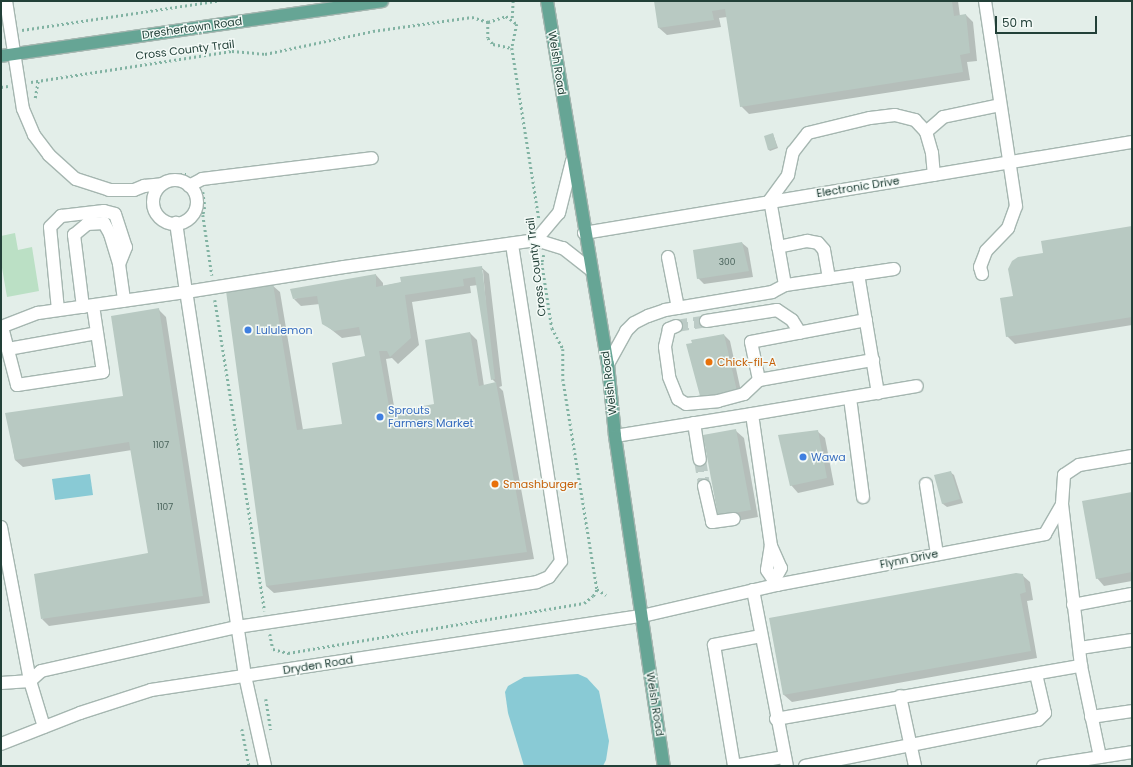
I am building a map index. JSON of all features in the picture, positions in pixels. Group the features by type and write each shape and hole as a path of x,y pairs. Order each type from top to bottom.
{"main road":[{"name":"Dreshertown Road","path":"1,56 382,1"},
{"name":"Welsh Road","path":"547,1 584,233 608,364 615,436 664,766"}],"street":[{"path":"6,1 23,109 34,135 48,155 76,179 109,190 134,190 144,186 162,184 176,180 189,186 196,198 196,205 189,218 176,223 163,220 158,216 153,203 154,196 162,184"},
{"path":"982,274 980,267 986,251 1004,233 1014,214 1015,198 1008,163 985,1"},
{"path":"926,132 943,117 1000,105"},
{"path":"785,285 770,200 788,175 794,152 808,133 895,115 915,120 926,132 932,153 934,175"},
{"name":"Electronic Drive","path":"584,233 770,200 934,175 1132,142"},
{"path":"189,186 202,179 372,158"},
{"path":"540,239 558,213 572,161"},
{"path":"134,190 153,203"},
{"path":"58,310 50,228 62,216 104,211 115,214 126,247 119,264"},
{"path":"124,301 119,264 104,223 87,224 74,235 88,306 97,333 103,372 17,385 2,327 38,313 58,310 88,306 124,301 186,292 344,267 540,239 563,248 591,270"},
{"path":"176,223 245,676 265,766"},
{"path":"778,247 807,241 818,243 824,250 828,279"},
{"path":"1,683 30,681 41,671 237,627 537,582 549,577 561,561 512,244"},
{"path":"668,257 678,308"},
{"path":"608,364 626,331 634,323 648,316 678,308 772,292 785,285 894,269"},
{"path":"858,274 878,393"},
{"path":"706,321 777,310 792,320 800,333"},
{"path":"759,380 751,342 866,320"},
{"path":"676,326 669,329 665,347 669,377 678,399 686,404 718,401 744,394 759,380 872,360"},
{"path":"8,349 97,333"},
{"path":"615,436 917,386"},
{"path":"850,398 863,497"},
{"path":"752,414 771,546 781,568 776,582"},
{"path":"694,423 700,460"},
{"name":"Flynn Drive","path":"642,616 753,590 776,582 1045,534 1062,504 1064,475 1079,465 1132,456"},
{"path":"926,484 937,554"},
{"path":"704,486 712,522 734,519"},
{"path":"1062,504 1081,666 1100,757"},
{"path":"1,527 30,681 44,727"},
{"path":"753,590 776,719 786,762 734,766 714,645 761,636"},
{"path":"1073,605 1132,594"},
{"name":"Dryden Road","path":"1,744 44,727 151,690 642,616"},
{"path":"1080,648 1132,640"},
{"path":"776,719 900,696 1081,666"},
{"path":"805,766 1038,720 1045,713 1036,674"},
{"path":"900,696 915,766"},
{"path":"1091,717 1132,711"},
{"path":"1043,766 1132,752"}],"path":[{"path":"11,32 217,1"},
{"path":"512,18 513,1"},
{"name":"Cross County Trail","path":"1,87 232,51 265,54 373,31 472,17 488,22 501,16 512,18 517,24 517,31 512,48 540,239 545,254 542,263 552,328 563,349 563,379 596,589"},
{"path":"488,22 488,38 493,44 512,48"},
{"path":"215,298 262,603"},
{"path":"268,622 272,649 288,653 584,603 593,596 596,589 606,595"},
{"path":"242,728 249,766"}],"green space":[{"path":"15,233 18,250 32,247 39,291 7,297 1,262 1,236"}],"water":[{"path":"90,474 93,495 55,500 52,479"},
{"path":"578,674 587,678 599,691 609,741 606,760 603,766 524,766 508,713 505,692 508,686 524,677"}],"building":[{"path":"654,1 952,1 954,16 966,14 970,53 960,55 963,72 740,107 725,9 712,11 714,20 658,28"},
{"path":"773,133 777,147 768,150 764,136"},
{"path":"1132,226 1132,317 1006,337 1000,298 1013,296 1008,269 1012,261 1018,257 1043,253 1041,241"},
{"path":"742,242 749,271 697,279 693,250"},
{"path":"482,266 495,379 491,380 475,277 463,279 464,286 405,295 411,338 390,357 387,351 379,351 390,412 434,404 425,340 470,332 479,386 496,382 527,552 266,586 226,291 273,284 297,430 342,424 332,363 365,356 359,327 334,331 322,324 317,296 293,299 290,289 376,274 376,287 401,282 400,277"},
{"path":"159,308 203,596 41,619 34,574 148,553 129,442 15,460 5,413 123,396 111,316"},
{"name":"Chick-fil-A","path":"724,334 737,391 700,396 686,344 692,343 691,340"},
{"path":"736,429 751,510 718,516 703,435"},
{"path":"818,430 827,478 790,486 778,435"},
{"path":"951,471 960,499 942,504 934,475"},
{"path":"1132,492 1132,572 1096,579 1082,501"},
{"path":"1016,573 1023,574 1026,592 1020,594 1031,651 783,695 769,618"}],"tunnel":[{"path":"676,326 706,321"},
{"path":"700,460 704,486"}],"place":[{"name":"Lululemon","path":"248,330"},
{"name":"Chick-fil-A","path":"709,362"},
{"name":"Sprouts Farmers Market","path":"380,417"},
{"name":"Wawa","path":"803,457"},
{"name":"Smashburger","path":"495,484"}]}
